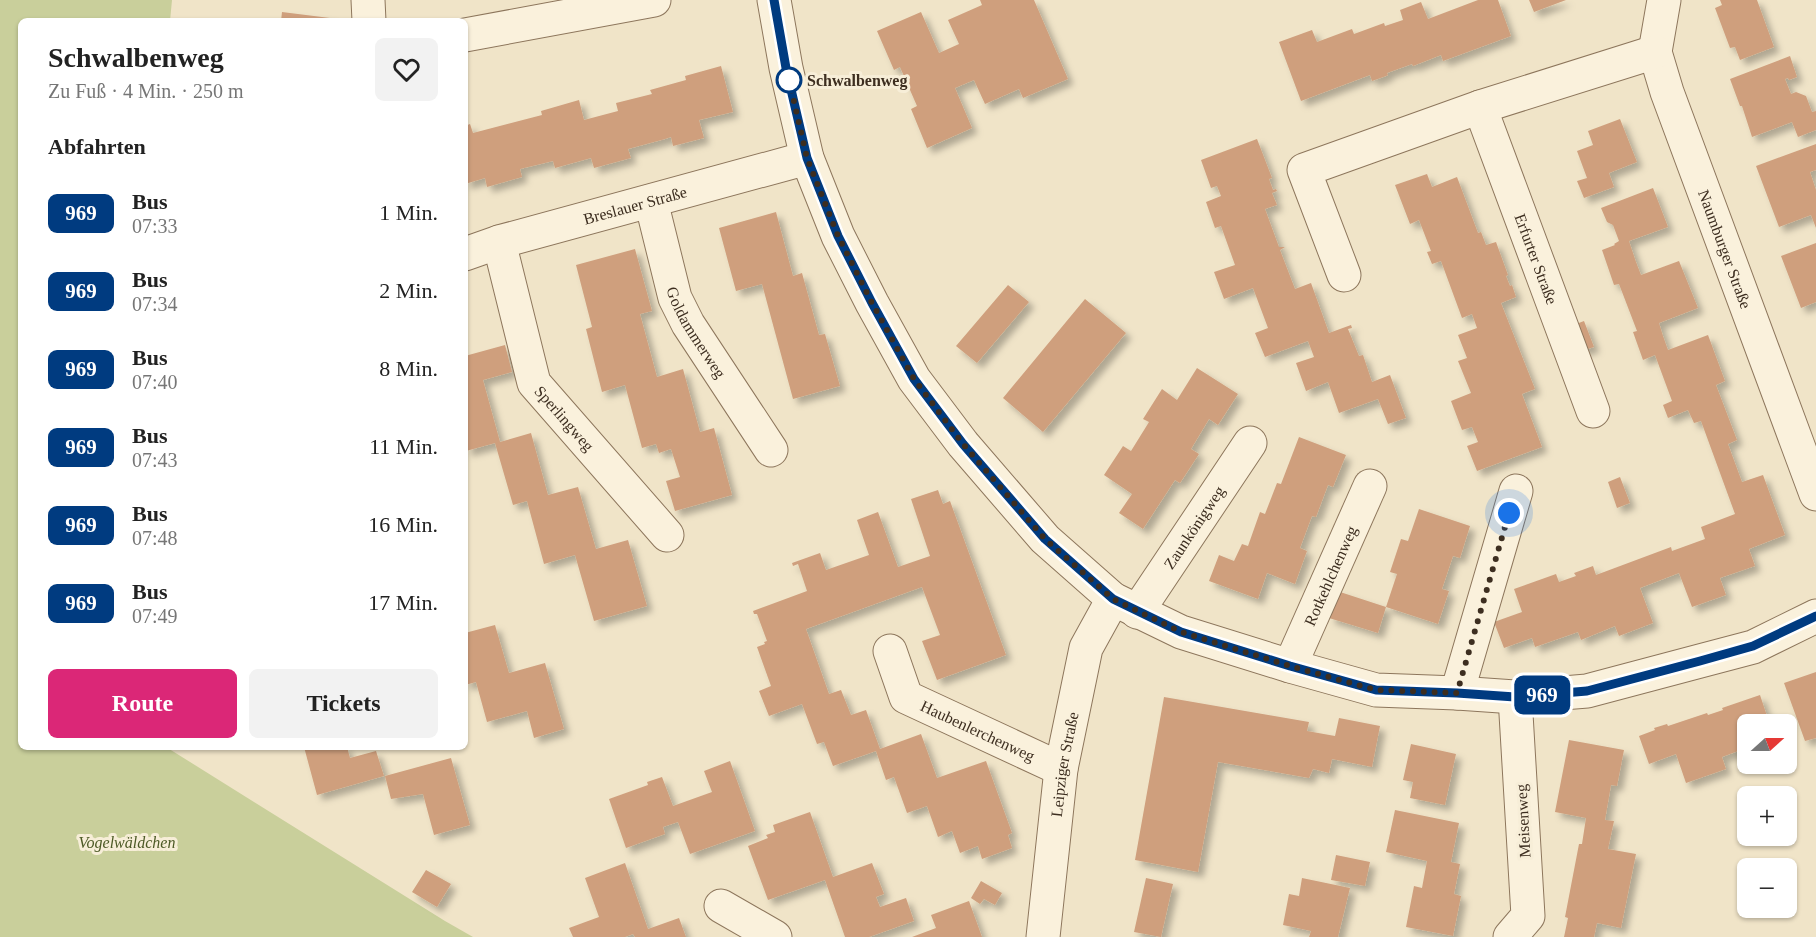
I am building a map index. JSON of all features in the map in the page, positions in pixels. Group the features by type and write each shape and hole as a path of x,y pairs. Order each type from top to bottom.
{"street":[{"path":"368,0 369,18"},
{"path":"468,34 654,0"},
{"path":"774,0 786,68 807,158 838,236 914,379 963,444 1045,539 1125,605 1181,632 1376,690 1515,697 1587,691 1710,658 1753,646 1816,616"},
{"name":"Naumburger Straße","path":"1664,0 1655,52 1667,92 1816,494"},
{"path":"1344,275 1304,171 1480,107 1655,52"},
{"name":"Erfurter Straße","path":"1480,107 1593,411"},
{"name":"Breslauer Straße","path":"468,253 499,242 807,158"},
{"name":"Goldammerweg","path":"651,201 675,298 688,324 771,450"},
{"name":"Sperlingweg","path":"499,242 534,383 667,535"},
{"name":"Zaunkönigweg","path":"1125,605 1250,443"},
{"name":"Rotkehlchenweg","path":"1290,666 1371,486"},
{"path":"1457,693 1516,490"},
{"name":"Leipziger Straße","path":"1043,937 1061,769 1086,648 1125,605"},
{"name":"Haubenlerchenweg","path":"890,651 906,697 1061,769"},
{"name":"Meisenweg","path":"1510,937 1528,916 1515,697"},
{"path":"721,906 775,937"}],"green space":[{"name":"Vogelwäldchen","path":"0,0 172,0 170,18 18,18 18,750 171,750 473,937 0,937"}],"building":[{"path":"980,0 1034,0 1068,79 1023,98 1019,89 985,104 974,80 955,88 972,128 927,148 911,109 917,106 900,67 894,70 877,31 921,12 939,53 959,44 948,20 982,5"},
{"path":"1478,0 1498,0 1511,36 1443,61 1441,55 1413,66 1412,64 1372,81 1370,75 1301,101 1279,42 1312,30 1317,42 1352,29 1354,34 1384,23 1385,26 1403,20 1400,10 1421,2 1428,19"},
{"path":"1529,0 1566,0 1534,12"},
{"path":"1720,0 1757,0 1774,47 1740,60 1735,47 1730,48 1715,8 1722,5"},
{"path":"282,12 330,18 281,18"},
{"path":"1790,56 1797,77 1785,79 1791,94 1796,92 1806,96 1812,112 1816,111 1816,130 1798,137 1792,122 1752,137 1730,79"},
{"path":"721,66 733,112 699,120 704,138 673,146 671,137 628,149 631,158 594,168 591,158 555,168 553,161 520,169 522,177 487,187 485,178 468,183 468,125 470,124 473,133 542,115 541,111 579,100 584,120 618,111 616,103 652,94 650,90 686,80 685,76"},
{"path":"1620,119 1637,162 1609,173 1614,187 1584,198 1577,181 1587,178 1577,151 1593,145 1588,131"},
{"path":"1257,139 1272,178 1269,179 1273,190 1277,191 1272,193 1277,205 1265,209 1279,247 1285,247 1280,250 1295,289 1311,283 1329,333 1351,325 1352,328 1348,329 1359,356 1363,355 1372,382 1390,375 1406,418 1388,424 1378,399 1339,413 1328,382 1306,391 1296,363 1314,357 1308,341 1265,357 1255,333 1268,328 1253,288 1224,299 1214,272 1235,265 1221,226 1215,228 1206,202 1221,196 1217,186 1211,188 1201,160"},
{"path":"1816,144 1816,170 1810,172 1816,190 1816,228 1811,215 1779,227 1756,166"},
{"path":"1427,174 1432,187 1457,177 1478,233 1481,232 1486,245 1496,242 1508,275 1506,276 1516,297 1501,303 1535,389 1522,394 1542,447 1477,471 1467,446 1478,442 1472,427 1462,430 1451,401 1471,393 1458,361 1467,358 1458,335 1477,328 1472,314 1462,318 1441,261 1432,264 1427,252 1431,251 1419,220 1410,224 1395,185"},
{"path":"1653,188 1668,227 1629,241 1636,262 1641,275 1679,261 1698,308 1659,323 1668,350 1708,335 1725,381 1716,385 1737,440 1728,444 1742,482 1763,475 1785,535 1749,549 1755,566 1720,578 1726,595 1692,607 1679,573 1640,588 1653,623 1619,636 1615,626 1581,640 1578,632 1535,647 1532,638 1504,648 1494,622 1522,612 1514,589 1556,574 1559,582 1576,576 1574,573 1593,566 1596,575 1671,547 1672,551 1705,539 1701,527 1735,514 1701,421 1694,423 1688,410 1668,418 1663,405 1672,401 1655,355 1643,360 1633,332 1637,331 1619,284 1614,285 1602,250 1619,241 1613,225 1607,222 1601,208"},
{"path":"776,212 793,276 802,273 819,335 825,334 840,386 793,399 762,284 736,291 719,228"},
{"path":"1816,243 1816,302 1801,308 1781,256"},
{"path":"635,249 652,311 640,314 657,377 683,369 700,432 714,428 732,495 675,511 666,481 680,477 671,449 659,453 656,444 642,448 625,385 602,392 586,329 592,327 576,265"},
{"path":"1008,285 1029,302 977,363 956,346"},
{"path":"1085,299 1126,333 1043,432 1003,398"},
{"path":"1584,321 1594,347 1581,351 1571,326"},
{"path":"505,345 512,372 483,380 500,442 531,433 548,495 578,487 596,549 628,540 647,606 594,621 575,555 544,564 527,501 513,505 495,443 468,450 468,355"},
{"path":"1197,368 1238,394 1218,425 1209,419 1191,449 1199,454 1180,483 1175,480 1143,529 1119,513 1132,494 1104,475 1123,446 1131,451 1149,422 1143,419 1162,389 1177,400"},
{"path":"1299,437 1346,455 1333,487 1328,485 1316,517 1312,516 1300,548 1307,551 1295,584 1267,573 1258,599 1209,581 1219,555 1234,561 1242,544 1248,546 1260,512 1265,514 1277,483 1281,484"},
{"path":"1620,477 1630,503 1617,508 1608,482"},
{"path":"938,490 943,504 950,501 1006,655 937,680 922,641 940,635 922,587 806,629 829,694 841,690 851,715 866,710 880,749 921,734 937,778 986,761 1012,833 1008,835 1012,848 982,859 978,846 960,853 952,831 938,837 927,806 907,813 894,777 886,780 876,751 833,766 824,742 817,744 802,704 769,716 759,691 771,686 757,647 767,641 757,614 753,611 807,591 798,564 793,566 792,563 820,553 826,570 869,555 857,520 878,512 898,567 930,556 911,499"},
{"path":"1419,509 1470,526 1460,558 1453,556 1442,589 1449,591 1438,624 1386,607 1397,574 1390,572 1401,539 1408,541"},
{"path":"1337,591 1386,607 1378,633 1329,618"},
{"path":"495,625 509,673 545,663 564,729 534,738 527,711 487,722 476,682 468,684 468,632"},
{"path":"1816,672 1816,738 1805,741 1784,683"},
{"path":"1760,695 1766,714 1737,714 1737,751 1722,757 1726,769 1686,783 1676,754 1649,764 1639,736 1655,730 1654,728 1667,724 1668,726 1707,713 1708,715 1723,710 1722,708"},
{"path":"1164,697 1309,722 1307,731 1335,736 1339,718 1380,726 1372,767 1332,759 1329,773 1313,769 1309,778 1218,762 1198,872 1135,860"},
{"path":"1569,740 1624,750 1617,786 1611,785 1605,820 1614,821 1608,849 1636,854 1621,928 1597,923 1594,937 1564,937 1568,918 1565,917 1586,818 1555,812"},
{"path":"1411,744 1456,754 1445,805 1410,798 1413,782 1403,780"},
{"path":"305,750 348,750 350,758 376,751 384,776 317,795"},
{"path":"451,758 470,825 434,835 423,794 391,799 385,776"},
{"path":"730,761 755,831 690,854 678,822 663,827 665,834 626,848 609,799 648,785 647,782 662,777 673,806 712,792 704,771"},
{"path":"1395,810 1459,823 1451,862 1460,864 1454,894 1461,896 1453,936 1406,927 1414,886 1422,888 1427,861 1386,852"},
{"path":"810,812 833,877 872,863 884,894 876,897 880,907 906,898 914,921 869,937 845,937 825,880 768,900 748,846 768,838 766,835 775,832 773,825"},
{"path":"1336,855 1370,862 1365,886 1331,880"},
{"path":"625,863 648,929 679,918 686,937 635,937 633,934 625,937 573,937 569,928 599,917 585,878"},
{"path":"426,870 451,884 437,907 412,892"},
{"path":"1146,878 1173,884 1161,937 1134,932"},
{"path":"1302,878 1350,888 1338,937 1309,937 1311,931 1283,925 1289,894 1299,896"},
{"path":"981,881 1002,893 995,905 984,899 980,904 971,898"},
{"path":"969,901 982,937 912,937 936,928 931,915"}],"bus line":[{"name":"969","path":"774,0 786,68 807,158 838,236 914,379 963,444 1045,539 1113,599 1181,632 1376,690 1515,697 1587,691 1700,661 1753,646 1816,616"}],"place":[{"name":"Schwalbenweg","path":"789,80"}],"route":[{"path":"789,80 807,158 838,236 914,379 963,444 1045,539 1113,599 1181,632 1376,690 1457,693 1509,513"}]}
